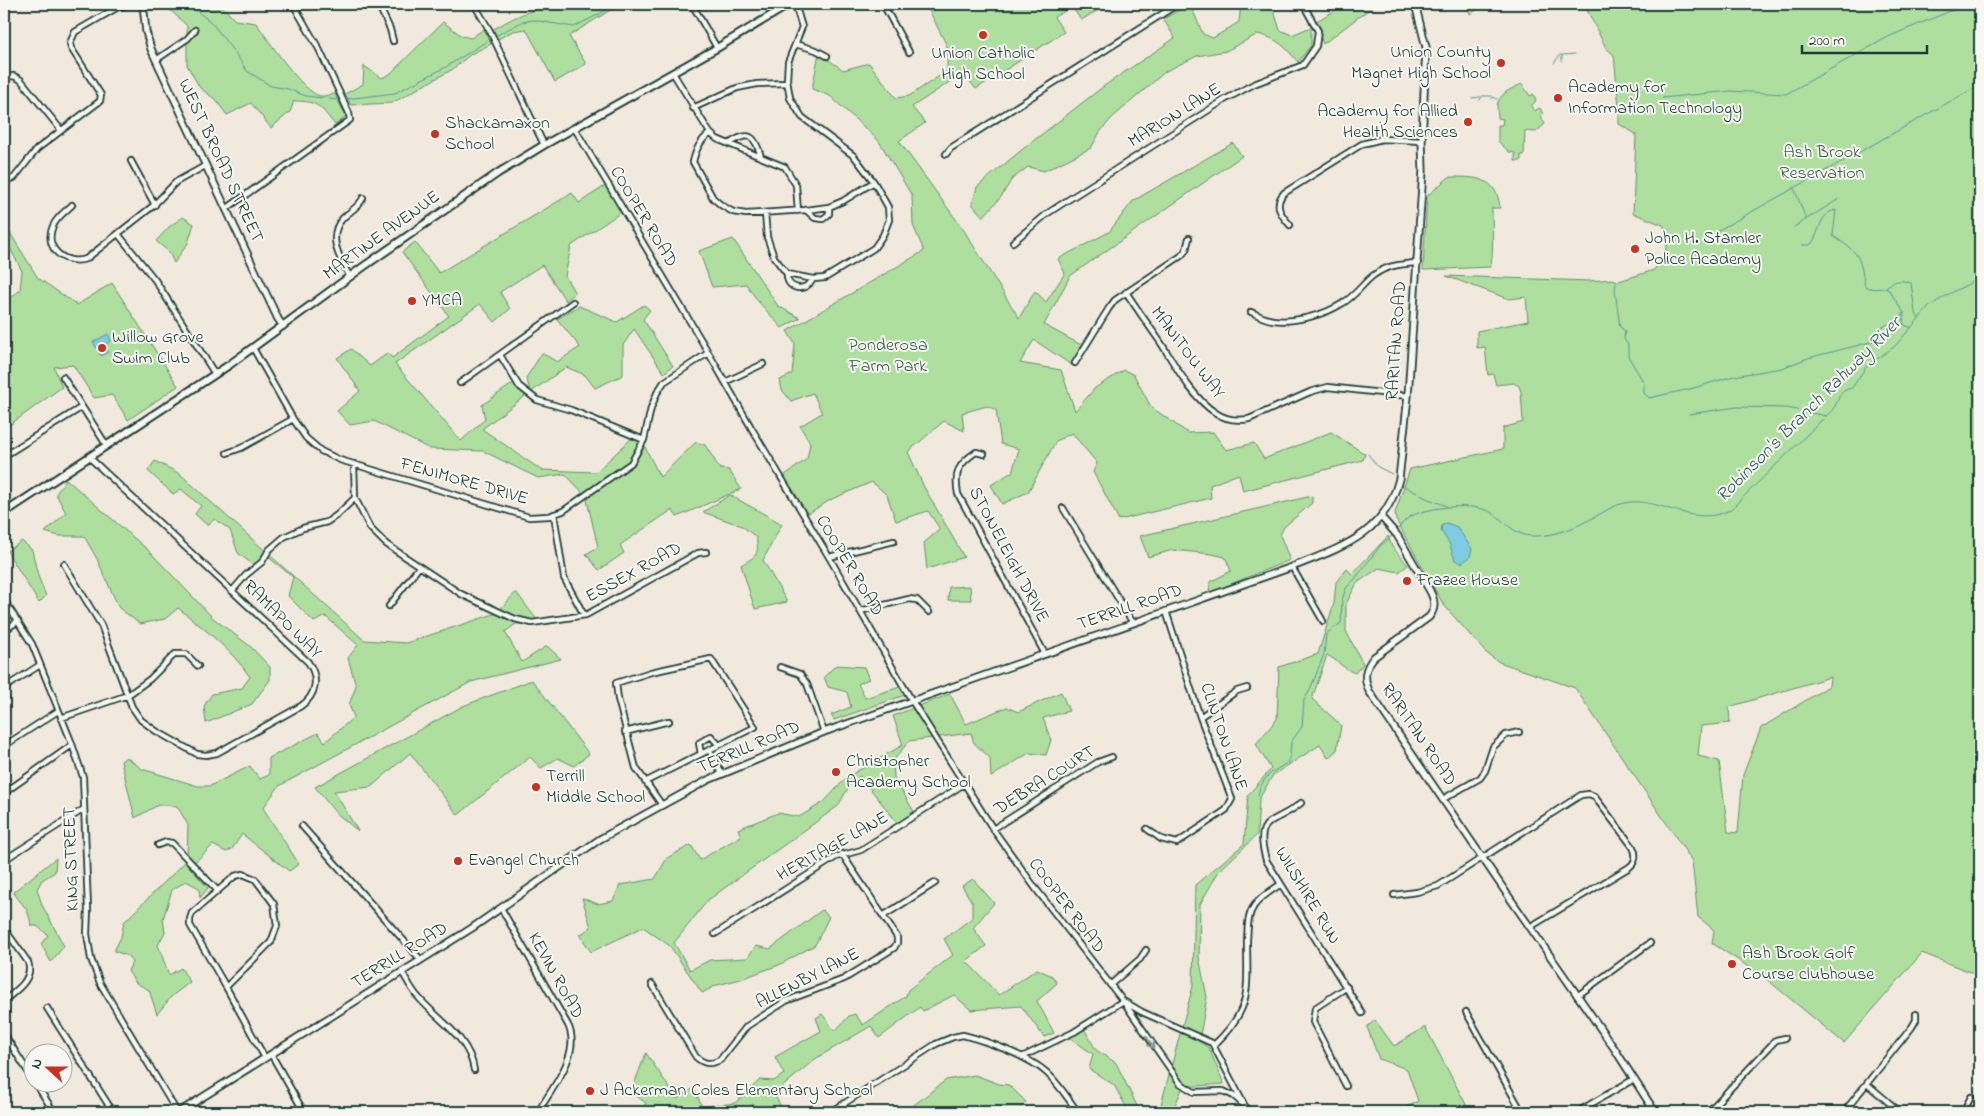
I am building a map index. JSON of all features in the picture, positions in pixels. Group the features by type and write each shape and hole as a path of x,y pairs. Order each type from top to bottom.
{"main road":[{"name":"MARTINE AVENUE","path":"4,513 216,374 452,205 544,145 717,48 790,4"}],"street":[{"path":"4,181 14,178 36,148 100,101 101,98 71,48 72,36 75,32 118,7 131,4"},
{"name":"WEST BROAD STREET","path":"144,4 146,32 156,60 283,326"},
{"path":"226,209 347,123 350,118 319,49 292,4"},
{"path":"378,4 393,41"},
{"path":"382,10 393,4"},
{"path":"474,4 490,31 544,145"},
{"path":"692,4 717,48"},
{"path":"787,274 813,279 825,278 874,248 883,235 889,220 888,207 874,182 854,156 802,117 790,98 787,83 788,62 802,27 795,4"},
{"path":"883,4 909,52"},
{"path":"946,154 951,148 1178,4"},
{"name":"MARION LANE","path":"1013,242 1048,213 1226,99 1254,84 1303,65 1316,46 1318,31 1302,4"},
{"name":"RARITAN ROAD","path":"1415,4 1426,47 1422,141 1423,171 1418,263 1400,479 1394,499 1382,518 1397,535 1430,591 1434,600 1434,608 1429,617 1377,653 1368,666 1365,680 1379,708 1443,799 1655,1112"},
{"path":"156,60 187,39 195,30"},
{"path":"795,44 816,50 827,56"},
{"path":"673,73 693,108 710,133 717,139 785,167 796,185 798,210"},
{"path":"4,77 14,76 21,80 62,130"},
{"path":"693,108 737,88 757,84 787,83"},
{"name":"COOPER ROAD","path":"575,129 829,557 912,701 994,829 1036,889 1123,1001 1173,1076 1186,1088 1201,1092 1223,1091"},
{"path":"710,133 702,140 696,150 694,162 713,198 733,212 746,214 829,207 843,201 874,182"},
{"path":"729,144 739,137 746,135 758,144 761,157"},
{"path":"1290,225 1279,210 1279,199 1284,193 1362,144 1382,139 1422,141"},
{"path":"131,161 155,205"},
{"path":"72,205 57,219 51,233 53,246 63,258 73,261 86,259 155,205 176,182 205,166"},
{"path":"350,277 336,253 336,235 339,223 360,204 363,198"},
{"path":"806,210 814,218 824,219 829,214 829,207"},
{"path":"765,213 767,237 774,257 787,274 791,284 798,288 805,288 810,285 813,279"},
{"path":"118,234 155,280 216,374"},
{"path":"1075,363 1109,308 1126,292 1181,256 1186,250 1189,238"},
{"path":"1251,312 1275,320 1316,315 1343,303 1374,275 1384,269 1402,263 1418,263"},
{"name":"MANITOU WAY","path":"1126,292 1202,403 1226,418 1249,419 1310,392 1328,387 1408,396"},
{"path":"460,383 573,302"},
{"name":"FENIMORE DRIVE","path":"253,348 293,419 306,438 321,451 354,464 529,517 563,511 631,463 644,440 651,408 664,382 708,353"},
{"path":"500,355 519,386 533,398 572,410 644,440"},
{"path":"725,382 763,364"},
{"path":"63,377 107,446"},
{"path":"4,456 82,407"},
{"path":"227,453 241,448 293,419"},
{"name":"STONELEIGH DRIVE","path":"984,454 976,452 963,460 957,473 956,484 958,494 1045,654"},
{"name":"RAMAPO WAY","path":"90,458 312,666 315,684 306,702 217,753 206,755 191,751 146,723 132,707 128,695"},
{"name":"ESSEX ROAD","path":"354,464 355,498 370,528 386,544 461,594 515,619 532,623 584,616 698,552 706,552"},
{"path":"233,590 246,575 262,562 269,550 284,536 303,528 327,522 338,515 355,498"},
{"path":"1063,508 1133,623"},
{"path":"554,514 564,578 584,616"},
{"name":"TERRILL ROAD","path":"178,1112 421,960 501,908 600,839 722,774 824,732 1292,567 1356,538 1382,518"},
{"path":"829,557 894,541"},
{"path":"64,564 102,624 128,695"},
{"path":"389,606 419,567"},
{"path":"1292,567 1323,621"},
{"path":"860,611 910,599 917,600 929,612"},
{"name":"KING STREET","path":"4,600 29,639 83,778 88,909 87,934 91,959 100,983 178,1112"},
{"name":"CLINTON LANE","path":"1147,829 1165,841 1177,843 1226,810 1232,799 1200,717 1166,611"},
{"path":"4,631 18,622"},
{"path":"61,718 128,695 150,679 175,654 186,654 198,666"},
{"path":"646,782 755,727 711,659 651,672 616,683 625,732 636,768 662,805"},
{"path":"4,688 40,665"},
{"path":"780,668 800,674 807,684 824,732"},
{"path":"1200,717 1237,691 1247,688"},
{"path":"4,746 58,711"},
{"path":"625,732 669,721"},
{"path":"1443,799 1480,778 1493,747 1506,735 1519,732"},
{"path":"701,754 699,743 711,736 719,745"},
{"path":"4,792 72,746"},
{"path":"709,750 722,774"},
{"name":"DEBRA COURT","path":"994,829 1098,762 1112,758"},
{"name":"HERITAGE LANE","path":"715,934 842,854 861,850 964,784"},
{"path":"1394,895 1418,892 1438,886 1585,794 1592,794 1598,798 1633,847 1636,857 1631,866 1530,927"},
{"name":"WILSHIRE RUN","path":"1302,803 1292,811 1270,820 1264,828 1262,845 1266,860 1347,987 1362,1014"},
{"path":"4,860 84,809"},
{"path":"302,826 421,960"},
{"path":"158,846 166,842 172,844 218,890"},
{"name":"ALLENBY LANE","path":"652,984 696,1058 702,1062 714,1063 720,1060 747,1026 786,1001 844,979 894,948 897,937 842,854"},
{"path":"226,986 268,946 276,930 277,917 274,904 258,883 251,877 243,874 235,876 192,912 189,922 192,932 226,986 265,1058"},
{"path":"883,916 935,883"},
{"path":"1247,1110 1214,1045 1229,1030 1243,1007 1247,988 1248,928 1252,909 1259,900 1281,884"},
{"name":"KEVIN ROAD","path":"501,908 572,1035 570,1057 538,1112"},
{"path":"4,928 30,969 28,976 4,1001"},
{"path":"1577,996 1650,943"},
{"path":"1110,985 1140,960 1146,950"},
{"path":"402,972 417,996 452,1028 461,1040 474,1070"},
{"path":"1346,1086 1313,1022 1313,1016 1315,1008 1347,987"},
{"path":"1022,1057 1074,1032 1123,1001"},
{"name":"COOPER ROAD","path":"1123,1001 1142,1012 1206,1039 1214,1045"},
{"path":"47,1008 113,1112"},
{"path":"1136,1021 1142,1012"},
{"path":"1466,1012 1522,1112"},
{"path":"1844,1112 1912,1027 1916,1020 1916,1014"},
{"path":"4,1034 22,1062"},
{"path":"831,1112 936,1044 953,1037 963,1036 971,1037 1037,1064 1048,1073 1078,1112"},
{"path":"1708,1112 1776,1040 1785,1038"},
{"path":"271,1054 304,1112"},
{"path":"1577,1112 1634,1079"},
{"path":"1232,1081 1223,1091 1234,1096 1247,1110"},
{"path":"1866,1084 1900,1112"},
{"path":"42,1094 54,1112"},
{"path":"1963,1112 1971,1097"}],"green space":[{"path":"164,4 220,4 235,20 256,23 304,85 320,96 335,94 346,117 335,125 318,106 308,102 294,101 290,112 271,128 251,103 227,115 216,100 200,88 187,65 187,26"},
{"path":"591,4 620,4 569,36 586,64 555,82 526,29 513,31 498,39 492,30 530,11 573,9"},
{"name":"Ponderosa Farm Park","path":"926,4 1109,4 1081,20 1072,7 1054,17 1064,32 976,89 963,73 912,107 925,123 899,141 963,229 1019,318 1035,291 1046,302 1065,273 1058,259 1109,232 1133,201 1233,143 1242,156 1070,276 1044,325 1085,347 1073,366 1034,340 1020,363 1061,370 1075,411 1095,388 1124,370 1134,375 1151,407 1188,433 1213,432 1226,450 1254,443 1264,459 1331,432 1365,454 1363,460 1243,491 1239,474 1210,485 1211,498 1119,520 1093,472 1097,463 1072,433 1056,441 1028,492 1002,504 991,485 1012,472 1019,449 1001,444 996,410 987,406 962,413 964,431 944,421 908,452 924,487 964,557 927,569 924,543 940,529 928,511 896,521 887,495 872,482 832,499 804,516 781,478 807,459 810,443 800,426 822,413 813,393 791,401 782,390 780,380 792,374 795,344 787,331 924,251 913,225 912,196 879,141 830,96 812,89 819,53 843,70 869,63 896,98 909,96 947,71 947,46"},
{"path":"1190,4 1203,34 1213,38 1239,22 1241,4 1268,4 1274,11 1280,30 1292,35 1311,27 1311,45 1298,62 1281,44 1271,38 1258,34 1226,51 1197,56 1166,71 1112,118 1100,132 1091,148 1044,171 1028,167 1012,179 1001,197 983,217 972,204 977,187 1104,86 1175,38 1163,19"},
{"path":"1346,4 1376,4 1323,44 1315,22"},
{"path":"1467,4 1487,4 1470,14"},
{"name":"Ash Brook Reservation","path":"1584,4 1980,4 1980,976 1922,953 1844,1043 1764,977 1712,943 1714,930 1698,917 1692,861 1575,688 1499,662 1485,652 1443,604 1396,520 1395,513 1410,469 1503,449 1503,428 1523,422 1519,386 1514,383 1496,385 1493,374 1488,375 1485,347 1477,348 1477,331 1528,321 1526,297 1509,299 1446,276 1590,281 1612,279 1619,281 1654,270 1664,256 1669,236 1663,225 1633,213 1636,134 1619,124 1614,55 1606,48","holes":["1830,677 1829,686 1761,728 1743,775 1738,833 1728,832 1719,761 1698,756 1701,726 1730,723 1729,707"]},
{"path":"443,22 462,36 471,38 484,29 491,44 471,54 453,69 392,103 351,105 345,94 363,84 364,66 382,78 390,74"},
{"path":"1522,84 1530,96 1533,94 1536,101 1531,106 1534,111 1540,108 1545,124 1536,132 1525,131 1524,155 1521,155 1521,161 1515,161 1515,153 1509,152 1498,141 1498,125 1502,125 1503,119 1498,118 1497,105 1505,93"},
{"path":"1449,177 1468,177 1483,180 1489,184 1498,197 1500,208 1492,208 1490,267 1423,270 1427,196"},
{"path":"611,182 626,209 571,246 565,276 575,293 566,301 542,265 500,292 510,309 495,322 480,304 395,364 461,441 485,419 482,405 515,382 525,396 482,429 541,470 596,472 633,437 642,441 660,477 696,442 705,445 720,469 729,470 741,489 677,517 672,510 620,545 624,553 599,570 586,554 598,547 586,496 565,474 538,478 483,451 430,449 374,421 350,425 337,411 360,391 337,358 351,349 370,366 388,353 392,358 449,316 402,252 415,242 439,273 572,193 579,203"},
{"path":"183,217 194,224 188,243 174,263 169,252 156,241 170,226"},
{"path":"4,223 38,278 77,305 112,283 178,386 128,420 112,395 94,398 73,365 54,367 62,387 4,429 4,304 20,290 22,271 4,237"},
{"path":"733,239 778,306 800,318 782,328 757,300 746,284 712,287 699,251"},
{"path":"644,305 650,310 643,319 673,366 664,373 634,329 623,345 623,375 595,388 585,375 566,367 531,392 526,378 542,353 557,362 580,347 557,319 579,306 617,322"},
{"path":"155,461 180,474 364,640 406,643 497,613 516,592 540,624 516,624 505,632 522,662 547,646 561,659 471,682 279,786 263,808 299,864 289,871 242,834 232,849 226,852 213,845 193,864 187,858 188,825 177,806 158,805 135,818 121,761 126,757 142,769 198,786 210,786 250,766 260,779 269,775 269,758 318,733 325,742 354,717 349,705 356,686 348,658 358,645 325,616 314,622 288,596 293,577 267,556 257,568 238,553 230,530 215,519 207,525 195,514 201,506 181,489 173,494 148,471"},
{"path":"66,479 149,551 213,618 251,647 270,667 270,680 252,704 206,723 204,706 212,694 242,688 250,677 243,667 217,640 178,608 165,619 140,624 119,608 97,559 84,536 59,536 45,532 66,513 56,494"},
{"path":"730,495 782,524 763,560 787,602 755,609 741,565 756,555 756,537 742,526 703,512"},
{"path":"1312,496 1312,503 1284,527 1280,535 1290,560 1209,593 1210,582 1231,571 1225,557 1173,550 1148,557 1140,536"},
{"path":"1388,536 1392,547 1408,565 1399,572 1379,568 1357,583 1346,604 1346,631 1363,664 1355,673 1327,655 1312,699 1341,725 1337,750 1328,758 1320,745 1273,775 1259,799 1257,835 1219,871 1200,904 1199,957 1207,997 1199,1041 1209,1048 1224,1084 1183,1087 1172,1112 1159,1112 1193,986 1195,885 1244,844 1248,795 1271,769 1256,744 1277,719 1279,667 1318,654 1334,603 1336,582 1347,569 1352,574"},
{"path":"22,541 32,550 38,576 46,596 39,603 7,551"},
{"path":"970,586 971,600 948,600 949,587"},
{"path":"836,665 864,667 869,679 858,684 865,698 903,686 908,694 834,720 831,715 851,707 847,692 828,687 824,677"},
{"path":"532,680 589,754 574,766 558,758 541,768 530,757 458,815 410,753 371,787 334,791 358,831 335,812 315,787 463,706"},
{"path":"1061,692 1069,711 1043,718 1051,740 1046,755 1029,753 991,777 990,758 974,743 971,733 909,741 893,761 894,778 916,815 899,825 860,776 851,783 838,806 708,900 674,943 690,970 710,960 747,958 756,946 770,949 822,910 829,917 815,945 779,965 741,979 717,985 702,993 670,946 643,927 591,952 580,935 591,927 582,898 598,904 613,901 620,885 655,879 667,858 691,845 700,860 741,836 738,829 778,813 799,817 824,802 847,777 903,745 893,716 950,694 966,724 1007,707 1018,712"},
{"path":"56,858 55,872 42,880 37,889 42,905 64,946 51,962 41,944 48,935 37,926 32,926 27,910 13,892"},
{"path":"185,862 208,888 200,898 199,888 186,881 172,890 163,919 165,932 158,945 169,975 181,968 190,982 172,996 157,1014 149,990 136,983 128,971 132,962 128,956 114,951 121,937 124,922"},
{"path":"973,879 994,903 973,928 986,946 966,961 999,995 1037,969 1052,976 1057,983 1037,1001 1054,1033 1044,1037 1021,1006 971,1010 954,995 923,1011 920,1007 879,1038 871,1026 815,1059 774,1094 784,1112 763,1112 753,1104 741,1112 639,1112 646,1103 631,1092 646,1053 677,1099 694,1088 702,1107 735,1103 760,1080 774,1081 784,1074 775,1057 821,1031 816,1018 822,1014 835,1031 849,1016 855,1014 863,1025 906,996 908,990 953,955 944,939 972,918 972,902 962,886"},
{"path":"1375,1020 1394,1046 1425,1027 1470,1112 1398,1112 1418,1101 1407,1069 1379,1059 1367,1027"},
{"path":"1083,1027 1096,1050 1116,1063 1140,1112 1129,1112 1114,1085 1089,1069 1093,1054 1066,1035"},
{"path":"975,1075 999,1084 1009,1085 1026,1102 1017,1112 905,1112 946,1080"}],"water":[{"name":"Willow Grove Swim Club","path":"108,334 111,341 104,345 108,352 101,356 93,342"},
{"path":"1447,523 1457,527 1472,549 1470,557 1462,563 1455,560 1449,543 1441,531 1442,525"}],"waterway":[{"path":"188,4 212,23 247,71 271,86 288,89 306,96 338,100 395,93 446,67 487,41"},
{"path":"497,35 522,22 533,20 574,27 615,4"},
{"path":"1662,98 1730,91 1786,94 1888,37 1967,4"},
{"path":"1563,55 1575,54"},
{"path":"1554,63 1560,55 1562,55 1562,61"},
{"path":"1717,231 1980,85"},
{"path":"1480,100 1482,96 1492,96"},
{"path":"1472,98 1480,97"},
{"path":"1492,99 1493,97 1497,99"},
{"path":"1794,188 1806,219"},
{"path":"1794,227 1839,199"},
{"path":"1802,245 1810,245 1822,220 1830,212 1836,210 1833,236 1849,247 1857,256 1865,286 1889,290 1904,313 1903,324 1911,328"},
{"name":"Robinson's Branch Rahway River","path":"1398,529 1407,519 1415,514 1446,507 1468,507 1486,510 1521,534 1529,536 1550,534 1569,529 1612,507 1630,502 1642,502 1691,515 1717,515 1730,510 1832,410 1841,394 1845,390 1852,388 1866,367 1895,346 1930,306 1980,278"},
{"path":"1886,287 1898,281 1911,283 1915,312 1919,319"},
{"path":"1616,283 1615,290 1620,327 1625,331 1624,339 1628,345 1628,356 1644,383 1644,393 1649,398 1690,389 1734,376 1782,368 1808,358 1875,341 1878,329 1893,322 1904,313"},
{"path":"1689,414 1737,407 1787,408 1826,416"},
{"path":"1368,454 1378,467 1392,474"},
{"path":"1404,486 1426,498 1447,506"},
{"path":"1258,796 1260,787 1265,779 1287,763 1290,756 1291,742 1302,727 1304,700 1310,690 1324,654 1326,634 1341,623 1342,600 1346,588 1381,545 1392,536"}],"place":[{"name":"Union Catholic High School","path":"983,35"},
{"name":"Union County Magnet High School","path":"1501,63"},
{"name":"Academy for Information Technology","path":"1558,98"},
{"name":"Academy for Allied Health Sciences","path":"1468,122"},
{"name":"Shackamaxon School","path":"435,134"},
{"name":"John H. Stamler Police Academy","path":"1635,249"},
{"name":"YMCA","path":"412,301"},
{"name":"Willow Grove Swim Club","path":"102,348"},
{"name":"Frazee House","path":"1407,581"},
{"name":"Christopher Academy School","path":"836,772"},
{"name":"Terrill Middle School","path":"536,787"},
{"name":"Evangel Church","path":"458,861"},
{"name":"Ash Brook Golf Course clubhouse","path":"1732,964"},
{"name":"J Ackerman Coles Elementary School","path":"590,1091"}]}
